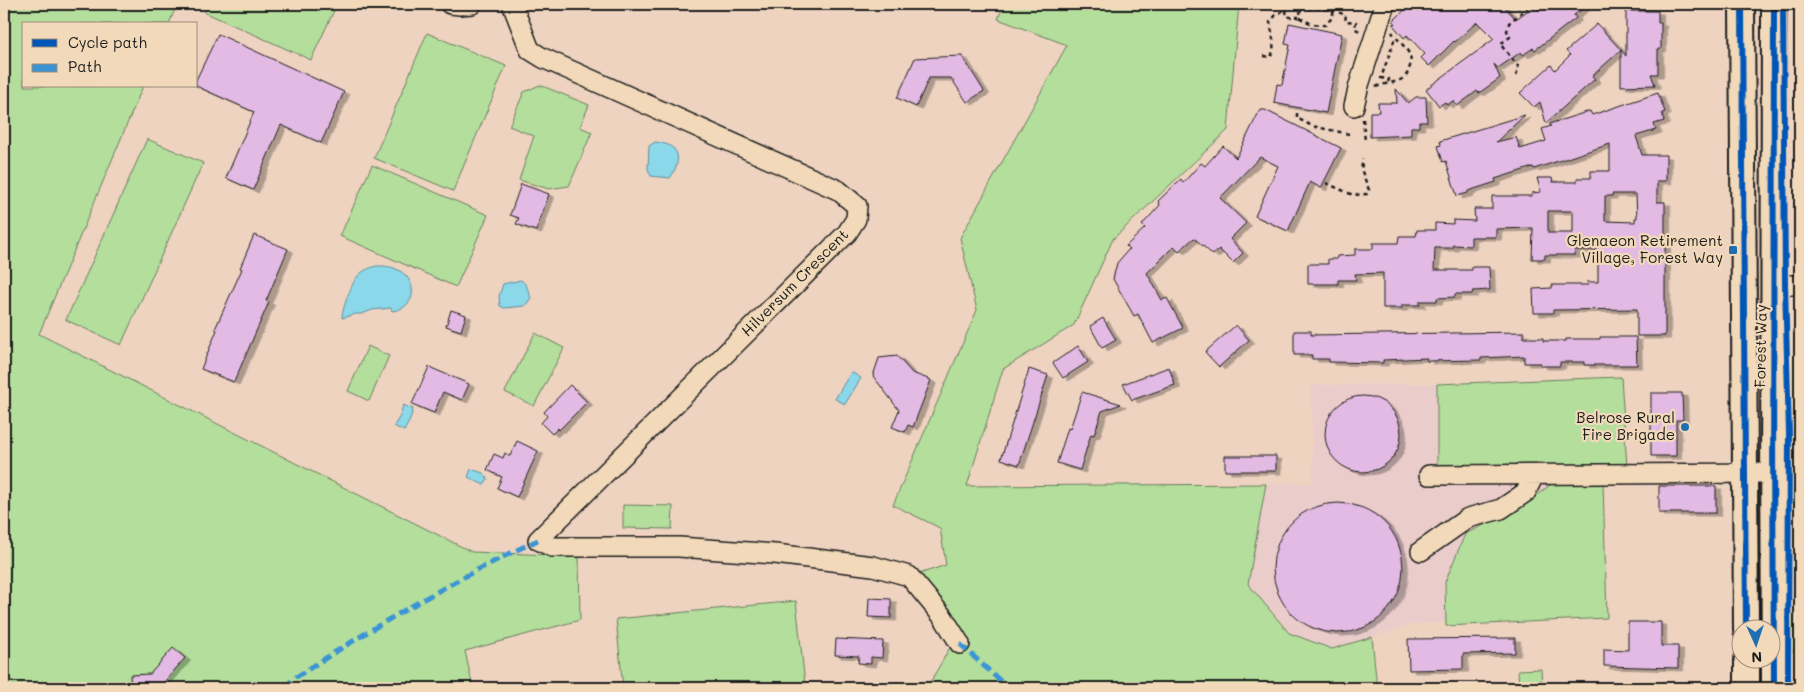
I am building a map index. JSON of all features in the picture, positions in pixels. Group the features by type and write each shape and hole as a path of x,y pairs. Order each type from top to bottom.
{"main road":[{"name":"Forest Way","path":"1742,4 1746,620"},
{"name":"Forest Way","path":"1774,4 1772,473 1774,688"},
{"path":"1747,670 1747,688"}],"street":[{"path":"450,4 472,4"},
{"name":"Hilversum Crescent","path":"512,4 530,50 543,58 838,190 857,206 856,219 847,233 538,540 552,546 679,548 775,554 873,566 909,576 943,617 960,644"},
{"path":"1358,111 1359,85 1392,7"},
{"path":"1774,285 1800,285"},
{"path":"1429,475 1772,473"},
{"path":"1421,551 1468,518 1501,509 1526,492 1534,475"}],"path":[{"path":"1264,56 1271,57 1272,54 1274,44 1270,22 1276,14 1294,4 1301,10"},
{"path":"1392,7 1406,4"},
{"path":"1518,4 1521,14"},
{"path":"1516,76 1518,66 1500,44 1510,37 1507,31 1509,23 1531,4"},
{"path":"1301,10 1316,7 1334,10 1346,15 1345,21 1356,22 1355,29 1361,31"},
{"path":"1286,10 1287,17 1299,18 1308,23 1325,25 1332,18 1334,10"},
{"path":"1299,18 1301,10"},
{"path":"1372,90 1388,82 1401,80 1408,73 1411,65 1410,54 1396,38 1390,26"},
{"path":"1387,36 1396,38"},
{"path":"1388,82 1389,79 1381,78 1396,38"},
{"path":"1358,111 1365,142"},
{"path":"1297,113 1297,118 1312,126 1349,134"},
{"path":"1326,183 1353,195 1367,194 1370,190 1361,169 1363,159"}],"shaded area":[{"path":"1796,279 1800,279 1800,502 1798,503"},
{"path":"1437,384 1437,483 1554,482 1520,508 1465,534 1445,582 1445,622 1414,624 1332,649 1289,633 1248,584 1266,484 1313,483 1311,385"}],"green space":[{"path":"4,4 177,4 170,22 22,22 22,88 142,88 39,334 472,552 579,556 580,620 465,651 473,688 4,688"},
{"path":"208,4 337,4 311,60 204,12"},
{"path":"1004,4 1233,4 1237,7 1239,4 1228,130 1113,239 1074,325 1003,369 967,486 1266,484 1248,584 1289,633 1332,649 1372,637 1377,688 927,688 953,642 907,578 946,565 940,528 893,505 977,310 960,238 1067,45 998,19"},
{"path":"427,33 506,66 453,191 374,158"},
{"path":"540,85 589,105 580,127 592,132 569,186 549,189 519,180 534,136 509,126 524,92"},
{"path":"147,139 203,163 121,345 66,320"},
{"path":"372,165 488,215 456,287 340,236"},
{"path":"535,333 564,348 534,406 505,392"},
{"path":"368,346 389,356 369,401 348,391"},
{"path":"1621,377 1627,467 1437,468 1437,384"},
{"path":"1554,482 1603,483 1607,618 1446,626 1445,582 1465,534 1520,508"},
{"path":"623,505 673,506 672,529 623,528"},
{"path":"796,601 805,684 758,688 623,688 616,619"},
{"path":"1787,612 1800,614 1800,653 1790,650"},
{"path":"1541,669 1542,688 1519,688 1518,670"}],"water":[{"path":"655,142 670,146 677,154 677,165 670,178 651,176 648,169 649,146"},
{"path":"376,266 391,267 403,273 412,285 411,299 401,309 392,311 391,308 372,310 342,318 345,302 356,279 364,271"},
{"path":"521,280 526,285 531,298 525,306 504,308 500,306 499,296 503,284"},
{"path":"851,372 861,378 845,404 835,399"},
{"path":"403,405 413,409 404,431 394,426 400,416"},
{"path":"471,469 483,473 488,478 484,485 468,477"}],"building":[{"path":"1411,4 1502,4 1516,19 1535,5 1539,10 1546,4 1589,4 1574,15 1576,18 1535,50 1533,48 1523,55 1521,52 1498,68 1494,64 1500,78 1479,93 1477,91 1457,106 1453,101 1447,105 1445,102 1439,106 1426,89 1494,39 1477,22 1454,41 1429,66 1421,58 1425,54 1407,35 1404,38 1393,25 1396,23 1393,21"},
{"path":"1626,11 1658,11 1658,23 1661,23 1661,49 1658,49 1658,74 1651,74 1655,85 1621,86 1621,50 1626,56"},
{"path":"1289,23 1342,34 1326,113 1274,103 1277,84 1282,85 1290,45 1285,44"},
{"path":"1597,24 1621,50 1592,76 1595,79 1546,123 1540,102 1534,107 1520,93 1551,65 1555,70 1570,55 1566,51"},
{"path":"218,34 344,92 321,143 281,125 253,190 226,178 254,112 198,87 198,76"},
{"path":"962,56 984,91 967,102 951,78 929,78 916,107 897,98 915,58"},
{"path":"1396,89 1408,103 1416,97 1426,97 1427,122 1419,122 1419,127 1411,127 1411,135 1370,137 1370,112 1379,112 1378,103 1397,103"},
{"path":"1658,93 1665,112 1662,113 1664,121 1654,124 1656,130 1636,136 1642,155 1666,155 1666,181 1657,181 1657,202 1665,202 1665,336 1637,336 1637,309 1553,310 1553,313 1534,313 1533,289 1552,288 1552,285 1588,285 1587,282 1598,282 1598,250 1575,250 1575,255 1545,255 1545,259 1532,259 1533,228 1496,229 1496,237 1471,237 1471,246 1453,245 1453,248 1435,248 1434,270 1472,270 1472,267 1489,267 1490,290 1473,291 1472,294 1455,294 1455,297 1437,298 1437,301 1420,301 1420,305 1402,305 1402,308 1383,308 1383,273 1355,274 1356,280 1338,280 1338,284 1308,284 1308,264 1328,264 1328,259 1337,259 1337,256 1355,255 1355,249 1373,249 1373,243 1398,243 1399,236 1416,236 1417,230 1435,230 1435,223 1453,224 1453,220 1475,221 1474,209 1492,209 1492,196 1532,196 1532,193 1541,192 1537,178 1552,178 1553,182 1577,182 1577,178 1591,178 1591,171 1610,171 1610,144 1534,169 1533,167 1495,179 1496,182 1457,196 1446,161 1443,162 1438,146 1441,145 1440,141 1525,115 1496,142 1516,137 1520,149 1546,141 1542,129 1551,126 1549,124 1590,111 1592,115","holes":["1612,194 1636,194 1637,218 1635,218 1635,222 1605,221 1605,196 1612,196","1548,211 1573,211 1573,233 1548,233"]},
{"path":"1260,110 1265,110 1341,148 1321,188 1310,182 1288,231 1255,216 1278,166 1260,157 1220,198 1246,223 1230,239 1243,253 1233,263 1219,249 1213,255 1194,238 1179,251 1174,246 1147,273 1162,300 1167,298 1183,328 1153,343 1138,314 1134,316 1113,279 1117,263 1129,249 1126,246 1145,228 1142,225 1160,205 1158,201 1181,179 1183,183 1201,163 1205,166 1223,146 1236,158"},
{"path":"521,184 549,194 536,231 516,224 519,218 510,215"},
{"path":"254,235 288,249 266,301 269,302 234,382 201,369 217,330 215,329 242,269 240,268"},
{"path":"451,310 466,315 461,331 446,326"},
{"path":"1103,318 1116,340 1102,348 1090,326"},
{"path":"1236,325 1249,340 1219,367 1205,352"},
{"path":"1294,331 1311,331 1311,335 1524,332 1524,338 1543,338 1543,341 1600,339 1600,337 1636,337 1637,365 1584,365 1584,362 1560,362 1560,366 1541,366 1541,363 1524,363 1524,356 1481,358 1481,360 1427,361 1427,358 1383,360 1383,363 1329,362 1329,359 1312,359 1312,355 1294,355"},
{"path":"1078,346 1088,362 1063,378 1053,363"},
{"path":"897,356 912,373 931,380 913,427 908,425 905,432 892,427 899,410 873,376 879,358"},
{"path":"429,367 469,384 462,400 443,392 434,413 412,404"},
{"path":"1169,367 1175,385 1132,400 1123,384"},
{"path":"1029,369 1048,375 1019,465 1001,459"},
{"path":"570,385 587,402 559,430 558,428 552,434 541,423 547,416 544,412"},
{"path":"1082,392 1121,404 1102,411 1094,435 1091,434 1080,470 1057,463"},
{"path":"1651,393 1682,393 1683,420 1676,420 1676,456 1651,456"},
{"path":"1363,396 1378,399 1390,407 1398,419 1401,434 1398,449 1390,461 1378,469 1363,472 1348,469 1336,461 1328,449 1325,434 1328,419 1336,407 1348,399"},
{"path":"517,441 538,451 517,497 497,488 502,477 487,470 494,454 503,458 505,453 510,456"},
{"path":"1225,456 1276,456 1276,471 1225,471"},
{"path":"1659,486 1716,486 1716,513 1659,513"},
{"path":"1338,503 1351,504 1363,508 1384,522 1398,543 1402,555 1402,581 1398,593 1384,614 1363,628 1351,632 1338,633 1325,632 1313,628 1292,614 1278,593 1274,581 1273,568 1274,555 1278,543 1292,522 1313,508 1325,504"},
{"path":"869,598 891,599 891,618 868,617"},
{"path":"1628,622 1661,622 1661,646 1678,646 1678,668 1604,666 1604,649 1628,650"},
{"path":"1515,638 1515,653 1463,654 1463,669 1409,670 1408,639"},
{"path":"836,639 883,641 882,658 871,657 871,664 858,663 859,656 835,655"},
{"path":"173,648 185,658 159,688 131,688 130,675 150,674"}],"marked path":[{"path":"285,688 293,679 413,605 475,571 538,540"},
{"path":"960,644 1008,688"}],"cycle path":[{"path":"1742,4 1746,620"},
{"path":"1774,4 1774,688"},
{"path":"1783,4 1785,284 1789,434 1788,680 1792,688"}],"place":[{"name":"Glenaeon Retirement Village, Forest Way","path":"1733,250"},
{"name":"Belrose Rural Fire Brigade","path":"1685,427"}]}
